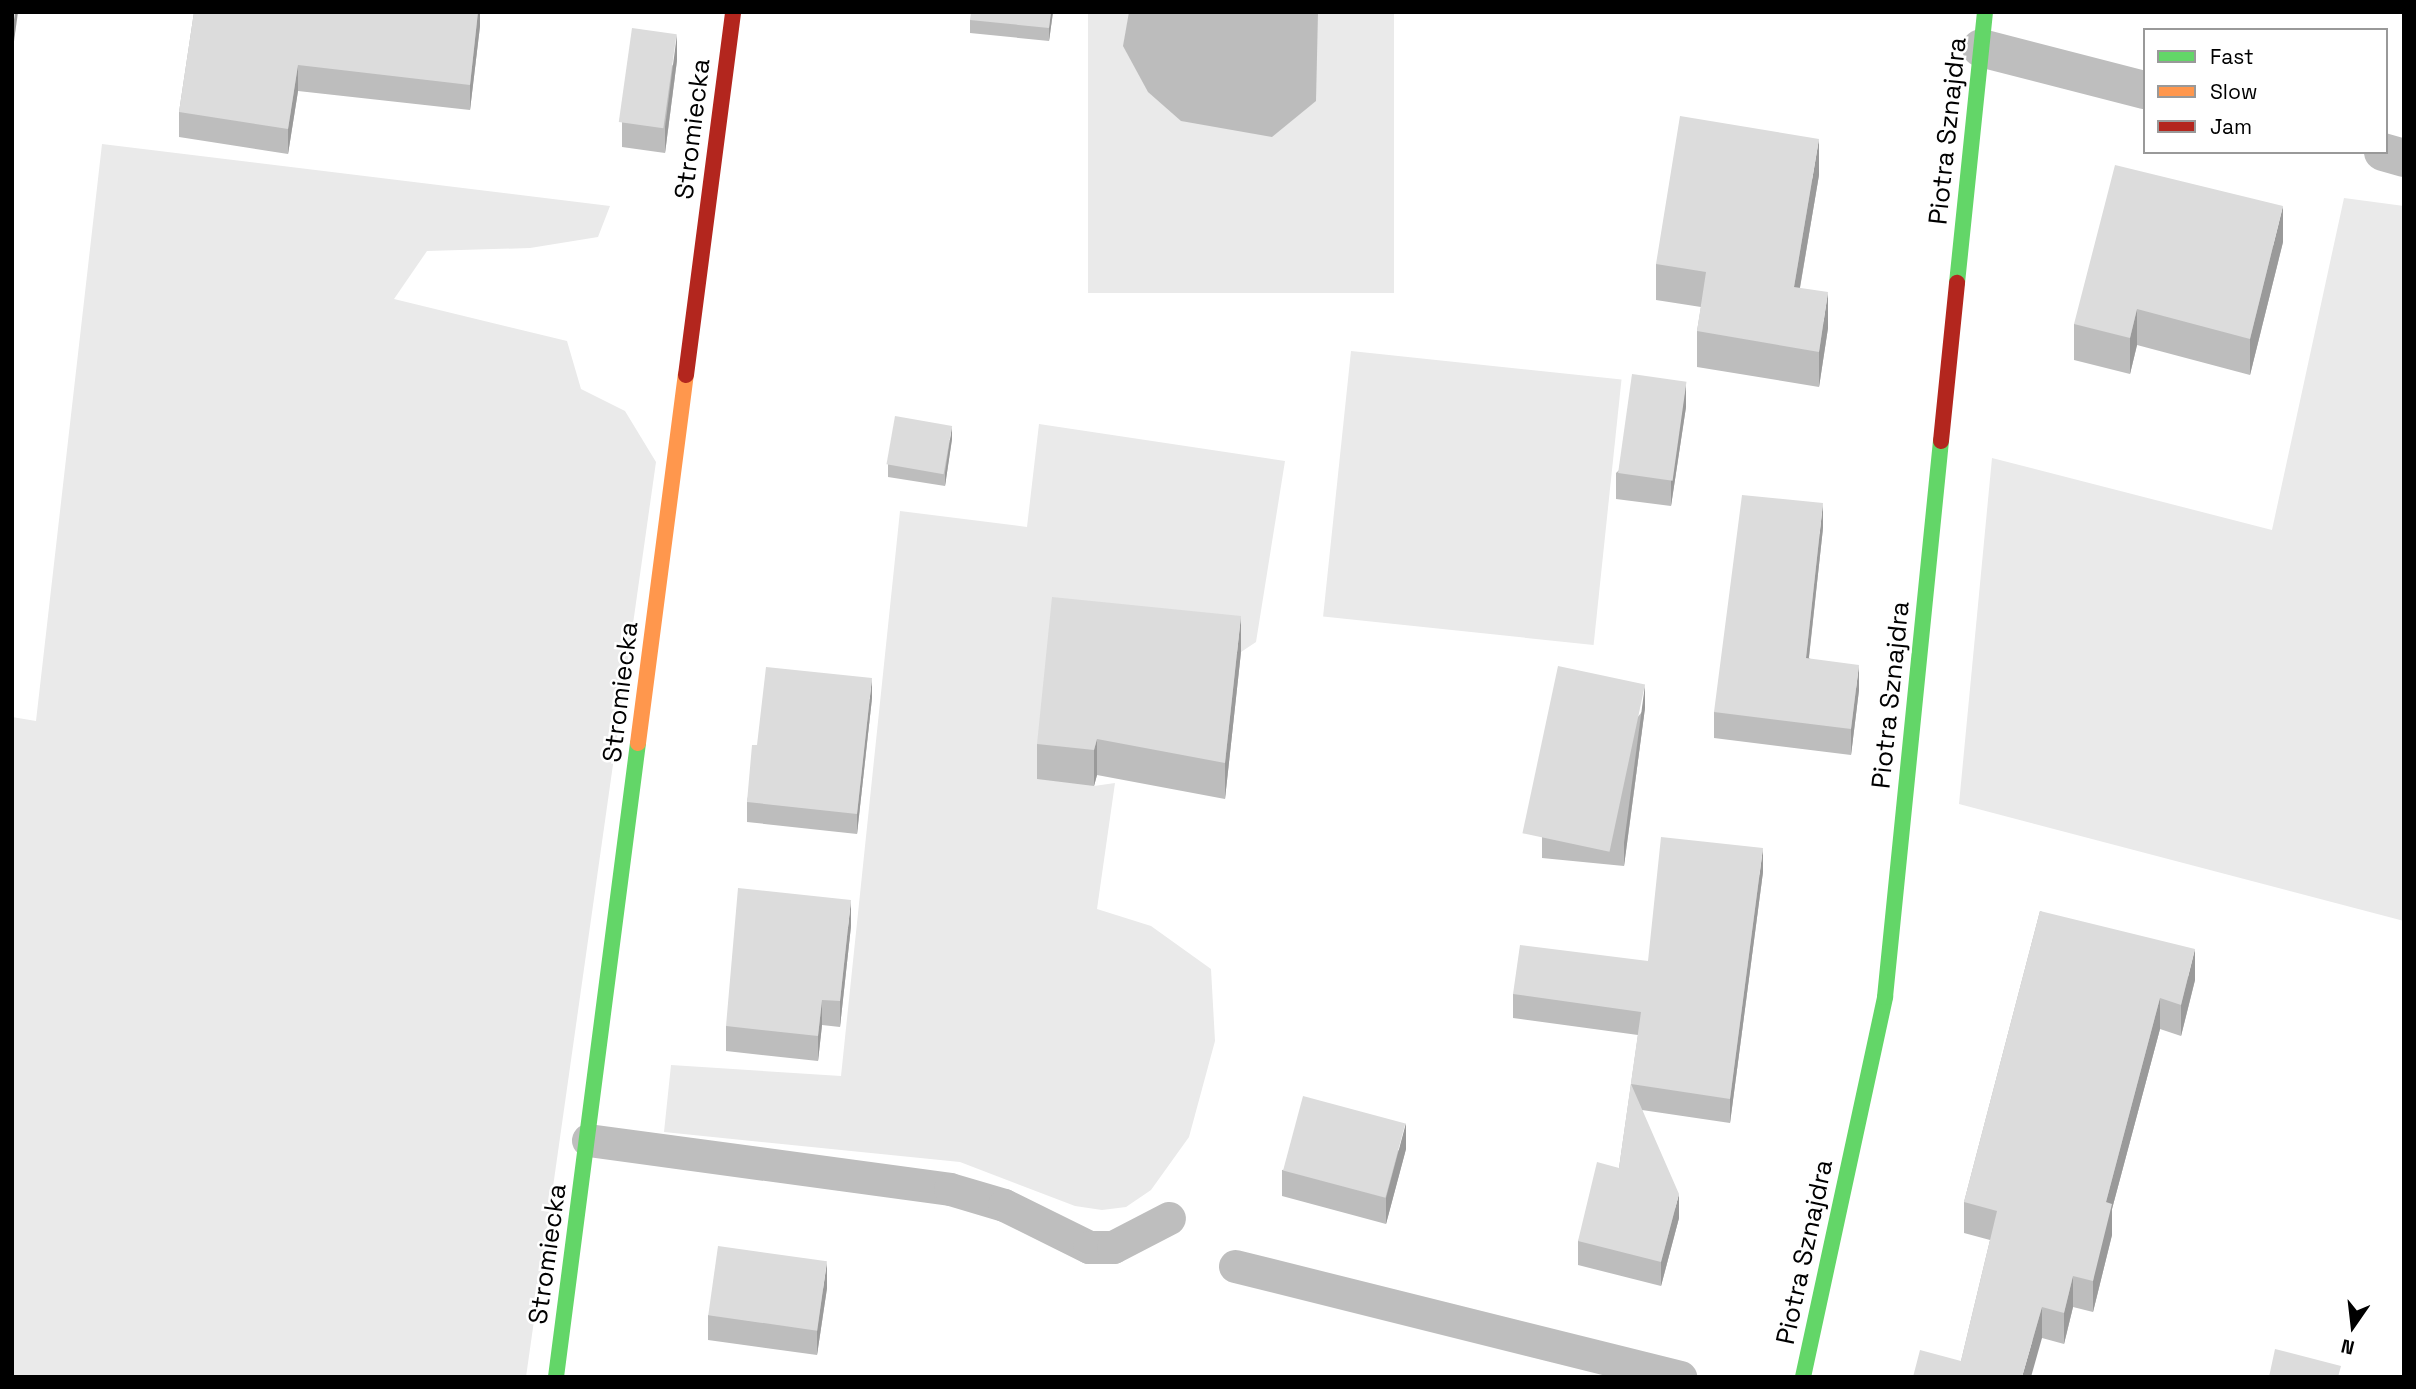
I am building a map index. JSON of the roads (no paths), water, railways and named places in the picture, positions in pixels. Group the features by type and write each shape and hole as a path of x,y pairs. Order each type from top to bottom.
{"street":[{"name":"Stromiecka","path":"556,1377 733,12"},
{"path":"1983,30 2143,89"},
{"name":"Piotra Sznajdra","path":"1803,1377 1885,997 1983,30"}],"lane":[{"path":"588,1140 950,1189 1004,1205 1088,1247 1113,1247 1169,1219"},
{"path":"1236,1266 1680,1377"}]}
